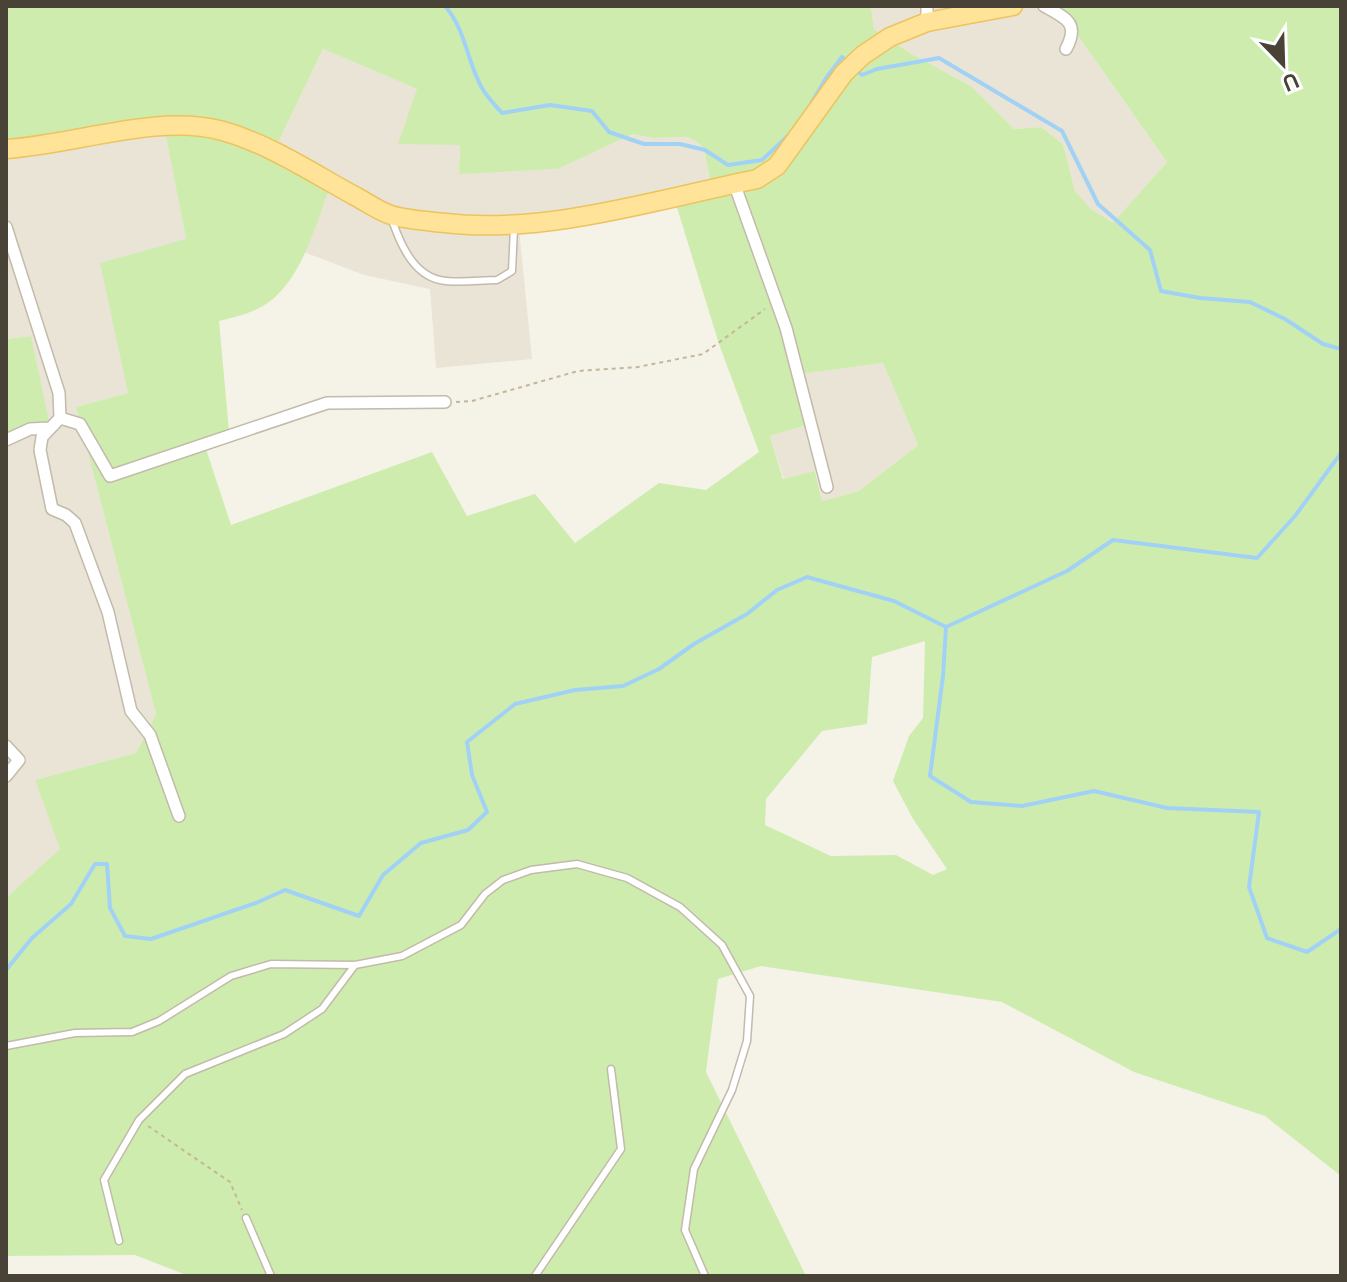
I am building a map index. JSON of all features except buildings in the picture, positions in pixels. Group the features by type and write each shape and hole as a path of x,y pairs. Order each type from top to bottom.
{"main road":[{"path":"6,149 145,128 180,125 220,130 250,140 390,215 448,224 514,225 606,211 757,179 777,166 850,67 890,37 927,14 1013,6"}],"street":[{"path":"1044,6 1072,26 1073,36 1066,49"},
{"path":"734,183 786,328 827,487"},
{"path":"6,227 59,393 60,418"},
{"path":"60,418 80,424 110,476 327,403 445,402"},
{"path":"60,418 42,437 40,450 52,509 75,523 108,612 131,711 150,735 179,816"},
{"path":"6,440 30,429 49,428"},
{"path":"6,746 19,760 6,776"}],"lane":[{"path":"390,215 399,241 412,261 440,281 497,280 505,277 512,271 514,225"},
{"path":"6,1046 75,1033 132,1032 159,1021 231,976 271,964 355,965 402,956 461,925 485,894 503,880 531,870 577,864 627,878 680,907 722,945 750,996 747,1041 732,1090 694,1169 685,1230 705,1276"},
{"path":"119,1241 104,1180 139,1120 185,1074 284,1034 322,1009 355,965"},
{"path":"535,1276 621,1149 611,1069"},
{"path":"246,1218 271,1276"}],"path":[{"path":"445,402 472,401 578,371 638,367 703,354 776,301"},
{"path":"139,1120 230,1182 246,1218"}],"shaded area":[{"path":"871,6 1057,6 1167,162 1113,224 1091,209 1075,191 1063,144 1041,127 1014,129 971,86 910,53 874,29"},
{"path":"323,49 417,89 460,145 459,173 558,169 631,134 652,138 688,137 704,150 713,193 519,228 532,359 436,368 430,289 364,275 304,252 329,190 274,151"},
{"path":"165,124 186,239 128,393 76,407 156,714 136,753 35,780 61,850 6,898 6,443 31,336 6,339 6,143"},
{"path":"883,363 918,445 859,491 822,501 816,471 784,479 770,436 807,425 794,375"}],"green space":[{"path":"6,6 871,6 874,29 910,53 971,86 1014,129 1041,127 1063,144 1075,191 1091,209 1113,223 1167,162 1057,6 1341,6 1341,1176 1265,1116 1134,1072 1002,1002 761,966 718,979 706,1072 806,1276 189,1276 135,1255 6,1256 6,898 60,849 35,780 136,753 156,714 76,407 128,393 100,263 186,239 164,125 6,143","holes":["323,49 417,89 398,144 460,145 459,174 558,169 632,134 652,138 688,137 700,144 713,193 675,201 719,344 759,452 706,490 659,483 575,543 535,494 467,516 432,452 231,525 204,443 229,431 219,321 251,312 270,301 294,274 310,241 329,190 274,151","883,363 918,445 859,491 822,501 815,471 783,479 770,436 807,425 794,375","925,641 923,718 909,736 893,781 913,819 947,869 933,875 896,855 831,856 765,825 766,799 822,731 867,724 872,657"]},
{"path":"31,336 49,422 6,443 6,339"}],"waterway":[{"path":"445,6 458,25 482,88 502,113 550,105 592,111 609,132 644,144 680,144 705,150 728,165 762,160 792,132"},
{"path":"808,109 842,57 849,63"},
{"path":"855,69 862,75 877,69 939,58 1062,131 1098,204 1150,250 1161,291 1250,302 1285,319 1323,344 1341,349"},
{"path":"946,627 1067,571 1113,540 1257,558 1295,516 1341,453"},
{"path":"6,970 32,938 71,904 95,864 107,864 110,908 125,936 151,939 285,890 359,916 383,875 421,843 468,830 487,812 472,775 467,742 515,704 575,690 623,686 659,669 694,644 747,614 777,590 807,577 894,601 946,627"},
{"path":"946,627 930,776 971,802 1022,806 1094,791 1167,808 1259,812 1249,887 1267,938 1307,952 1341,929"}]}
